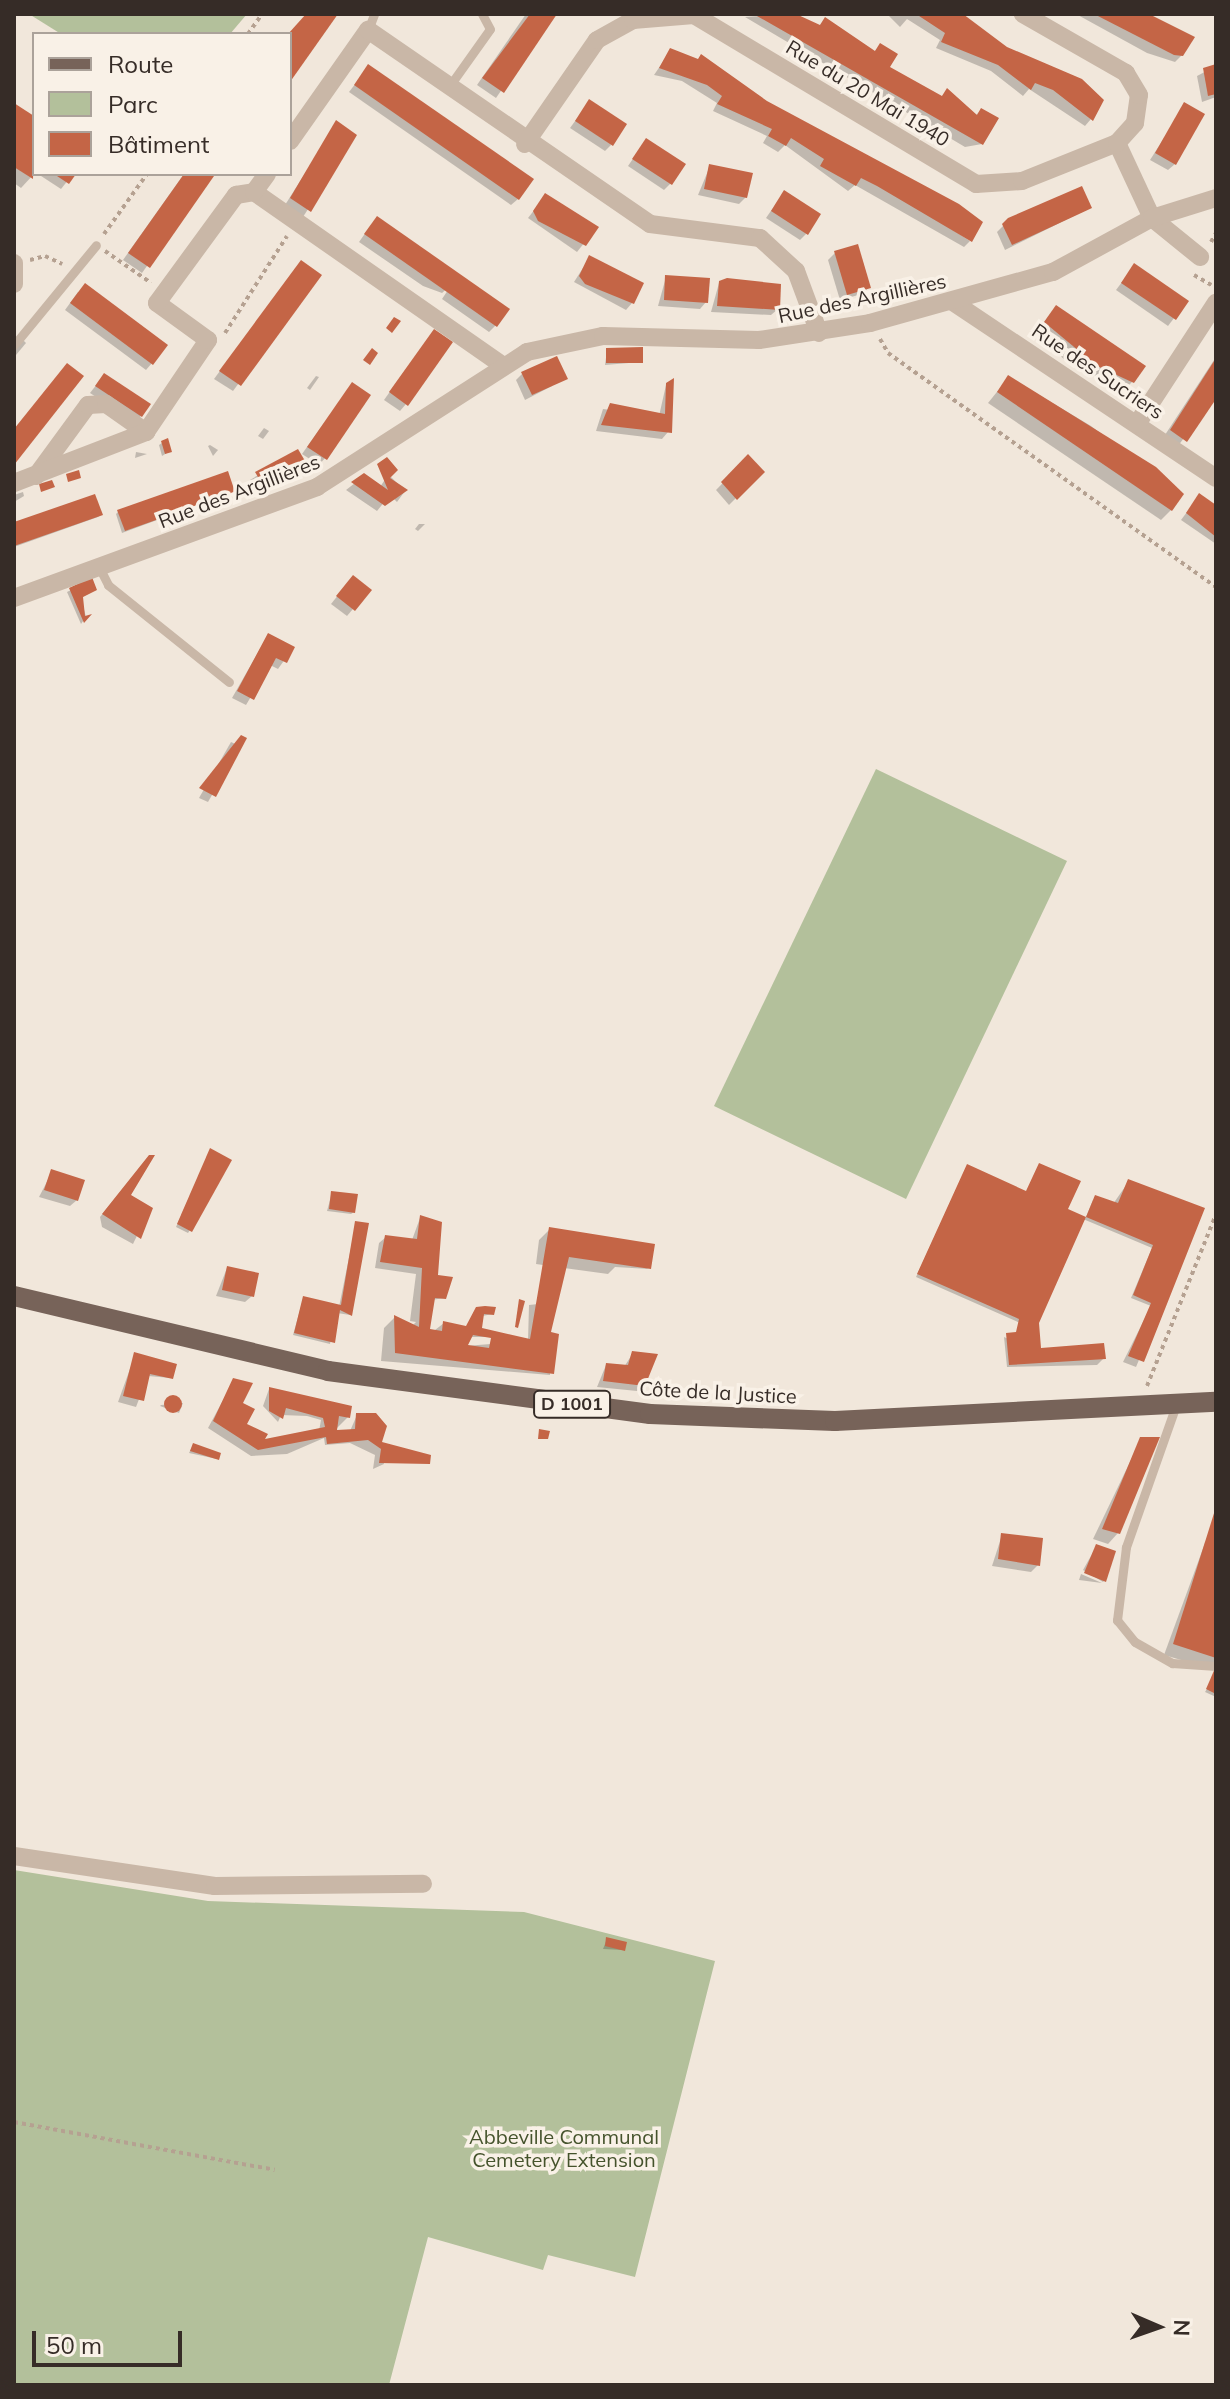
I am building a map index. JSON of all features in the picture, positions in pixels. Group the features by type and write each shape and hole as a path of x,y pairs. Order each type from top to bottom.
{"main road":[{"name":"Côte de la Justice","path":"14,1296 328,1371 650,1414 835,1421 1140,1402 1216,1404"}],"street":[{"path":"1023,14 1126,73 1139,95 1135,123 1117,143 1152,218 1200,257"},
{"name":"Rue du 20 Mai 1940","path":"525,144 597,40 633,20 694,15 976,184 1022,181 1117,143"},
{"path":"292,138 371,22 448,88 525,144 650,224 760,238 796,271 819,333"},
{"path":"254,192 266,176"},
{"path":"14,483 146,432 208,340 157,303 236,195 254,192 503,366"},
{"name":"Rue des Argillières","path":"14,598 317,487 527,352 588,337 759,340 870,323 1053,272 1152,218 1216,198"},
{"name":"Rue des Sucriers","path":"953,302 1216,478"},
{"path":"1137,424 1216,303"},
{"path":"36,476 88,405 106,404 146,432"},
{"path":"14,1856 215,1886 423,1884"}],"lane":[{"path":"448,88 490,29 482,14"},
{"path":"14,345 96,245"},
{"path":"99,567 108,585 229,682"},
{"path":"1184,1402 1126,1547 1117,1620 1135,1642 1172,1663 1216,1666"}],"path":[{"path":"249,32 262,14"},
{"path":"146,176 96,245 165,292"},
{"path":"208,340 222,338 297,220"},
{"path":"15,273 45,256 75,271"},
{"path":"870,323 888,353 1216,587"},
{"path":"1140,1402 1216,1214"},
{"path":"14,2122 275,2170"}],"green space":[{"path":"29,14 247,14 232,32 58,32"},
{"path":"876,769 1067,861 906,1199 714,1106"},
{"name":"Abbeville Communal Cemetery Extension","path":"14,1870 208,1901 524,1912 715,1961 635,2277 548,2255 543,2270 428,2237 389,2385 14,2385"}],"building":[{"path":"306,14 338,14 292,79 290,32"},
{"path":"530,14 557,14 504,93 482,78"},
{"path":"796,14 820,25 825,17 875,51 880,43 898,54 890,67 942,96 947,88 977,115 981,108 999,118 983,145 757,16"},
{"path":"916,14 963,14 1007,47 1082,79 1104,100 1093,121 1053,90 1035,83 1031,90 998,65 941,42 945,33"},
{"path":"1094,14 1149,14 1195,37 1183,56 1174,55"},
{"path":"670,48 698,59 701,54 767,101 959,204 983,222 972,242 861,178 856,186 820,166 824,159 791,138 786,146 768,136 772,129 717,104 722,96 707,85 659,68"},
{"path":"368,64 534,179 519,200 354,85"},
{"path":"1216,64 1216,94 1208,96 1203,68"},
{"path":"589,99 627,124 613,146 575,121"},
{"path":"1184,102 1205,114 1176,165 1155,153"},
{"path":"14,103 32,115 33,179 14,167"},
{"path":"336,120 357,135 311,212 290,198"},
{"path":"646,138 686,164 672,185 632,159"},
{"path":"709,164 753,173 747,198 704,189"},
{"path":"57,176 75,176 69,184"},
{"path":"183,176 214,176 150,268 128,253"},
{"path":"1082,186 1092,208 1012,245 1002,224 1008,218"},
{"path":"784,190 821,214 808,235 771,211"},
{"path":"545,193 599,227 586,246 538,221 533,211"},
{"path":"377,216 510,309 497,327 364,234"},
{"path":"858,244 871,288 847,295 834,251"},
{"path":"589,255 644,283 634,304 585,284 579,276"},
{"path":"301,260 322,275 241,386 219,371"},
{"path":"1134,263 1189,301 1176,320 1121,283"},
{"path":"665,275 710,278 708,303 664,300"},
{"path":"727,278 781,284 780,310 717,306 719,281"},
{"path":"85,283 168,345 153,365 70,303"},
{"path":"1056,305 1146,366 1134,383 1097,366 1044,322"},
{"path":"394,317 401,321 392,333 386,328"},
{"path":"434,329 453,342 408,406 389,392"},
{"path":"643,347 643,363 606,363 606,348"},
{"path":"372,348 378,353 370,365 363,360"},
{"path":"557,356 568,379 532,395 521,372"},
{"path":"1216,358 1216,399 1187,442 1170,430"},
{"path":"67,363 84,376 14,465 14,429"},
{"path":"104,373 151,404 142,417 95,386"},
{"path":"1008,375 1156,467 1184,494 1172,511 997,392"},
{"path":"674,378 672,433 601,425 610,403 665,414 666,383"},
{"path":"352,382 371,395 327,460 307,447"},
{"path":"168,438 172,452 165,454 161,441"},
{"path":"298,449 308,466 267,492 255,472"},
{"path":"748,454 765,472 737,500 721,482"},
{"path":"387,457 398,470 390,478 408,490 385,506 351,482 364,473 388,490 377,464"},
{"path":"79,470 81,478 68,482 66,474"},
{"path":"228,471 235,492 125,531 117,510"},
{"path":"52,480 55,487 41,492 39,484"},
{"path":"1199,493 1216,505 1216,537 1186,513"},
{"path":"95,494 103,515 14,546 14,522"},
{"path":"353,575 372,590 355,611 336,596"},
{"path":"92,577 97,590 83,597 85,616 92,614 84,623 69,588"},
{"path":"268,633 295,647 287,663 276,658 254,700 237,691"},
{"path":"241,735 247,738 216,797 199,788"},
{"path":"210,1148 232,1160 192,1232 177,1224"},
{"path":"149,1155 155,1155 131,1195 153,1208 141,1239 102,1214"},
{"path":"1039,1163 1081,1181 1068,1209 1086,1217 1039,1323 1041,1348 1104,1343 1106,1359 1009,1365 1006,1333 1016,1332 1019,1319 917,1274 967,1164 1026,1191"},
{"path":"51,1169 85,1180 78,1201 44,1190"},
{"path":"1128,1179 1205,1208 1144,1362 1128,1356 1151,1303 1133,1295 1153,1245 1086,1217 1095,1195 1118,1203"},
{"path":"331,1191 358,1194 355,1213 329,1209"},
{"path":"420,1215 442,1222 438,1275 453,1277 446,1299 435,1298 430,1329 442,1331 443,1321 466,1326 476,1307 496,1307 494,1315 484,1314 482,1328 530,1339 549,1227 655,1244 651,1269 569,1257 551,1332 559,1334 554,1374 395,1353 394,1315 419,1327 422,1268 380,1262 385,1235 417,1239","holes":["473,1335 491,1338 489,1348 468,1345"]},
{"path":"355,1221 369,1223 352,1316 340,1310 335,1343 294,1333 303,1296 341,1305"},
{"path":"227,1266 259,1273 254,1297 222,1290"},
{"path":"519,1299 525,1301 518,1328 515,1327"},
{"path":"632,1351 658,1354 645,1386 603,1381 606,1363 628,1365"},
{"path":"134,1352 177,1364 173,1379 150,1374 144,1401 123,1396"},
{"path":"233,1378 253,1383 243,1403 255,1409 247,1424 268,1434 265,1439 325,1427 323,1418 286,1408 283,1419 269,1411 269,1387 352,1406 350,1418 339,1416 337,1430 355,1429 356,1413 376,1413 387,1426 382,1442 431,1455 430,1464 379,1463 381,1449 368,1440 327,1444 326,1437 258,1450 213,1421"},
{"path":"173,1395 182,1404 173,1413 164,1404"},
{"path":"539,1429 550,1431 548,1439 538,1439"},
{"path":"1140,1437 1160,1437 1120,1534 1102,1529"},
{"path":"193,1443 221,1453 219,1460 190,1451"},
{"path":"1216,1510 1216,1658 1173,1644"},
{"path":"1001,1533 1043,1538 1040,1566 998,1559"},
{"path":"1096,1544 1116,1551 1106,1582 1084,1573"},
{"path":"1216,1666 1216,1694 1206,1689"},
{"path":"606,1937 627,1942 625,1951 605,1946"}]}
